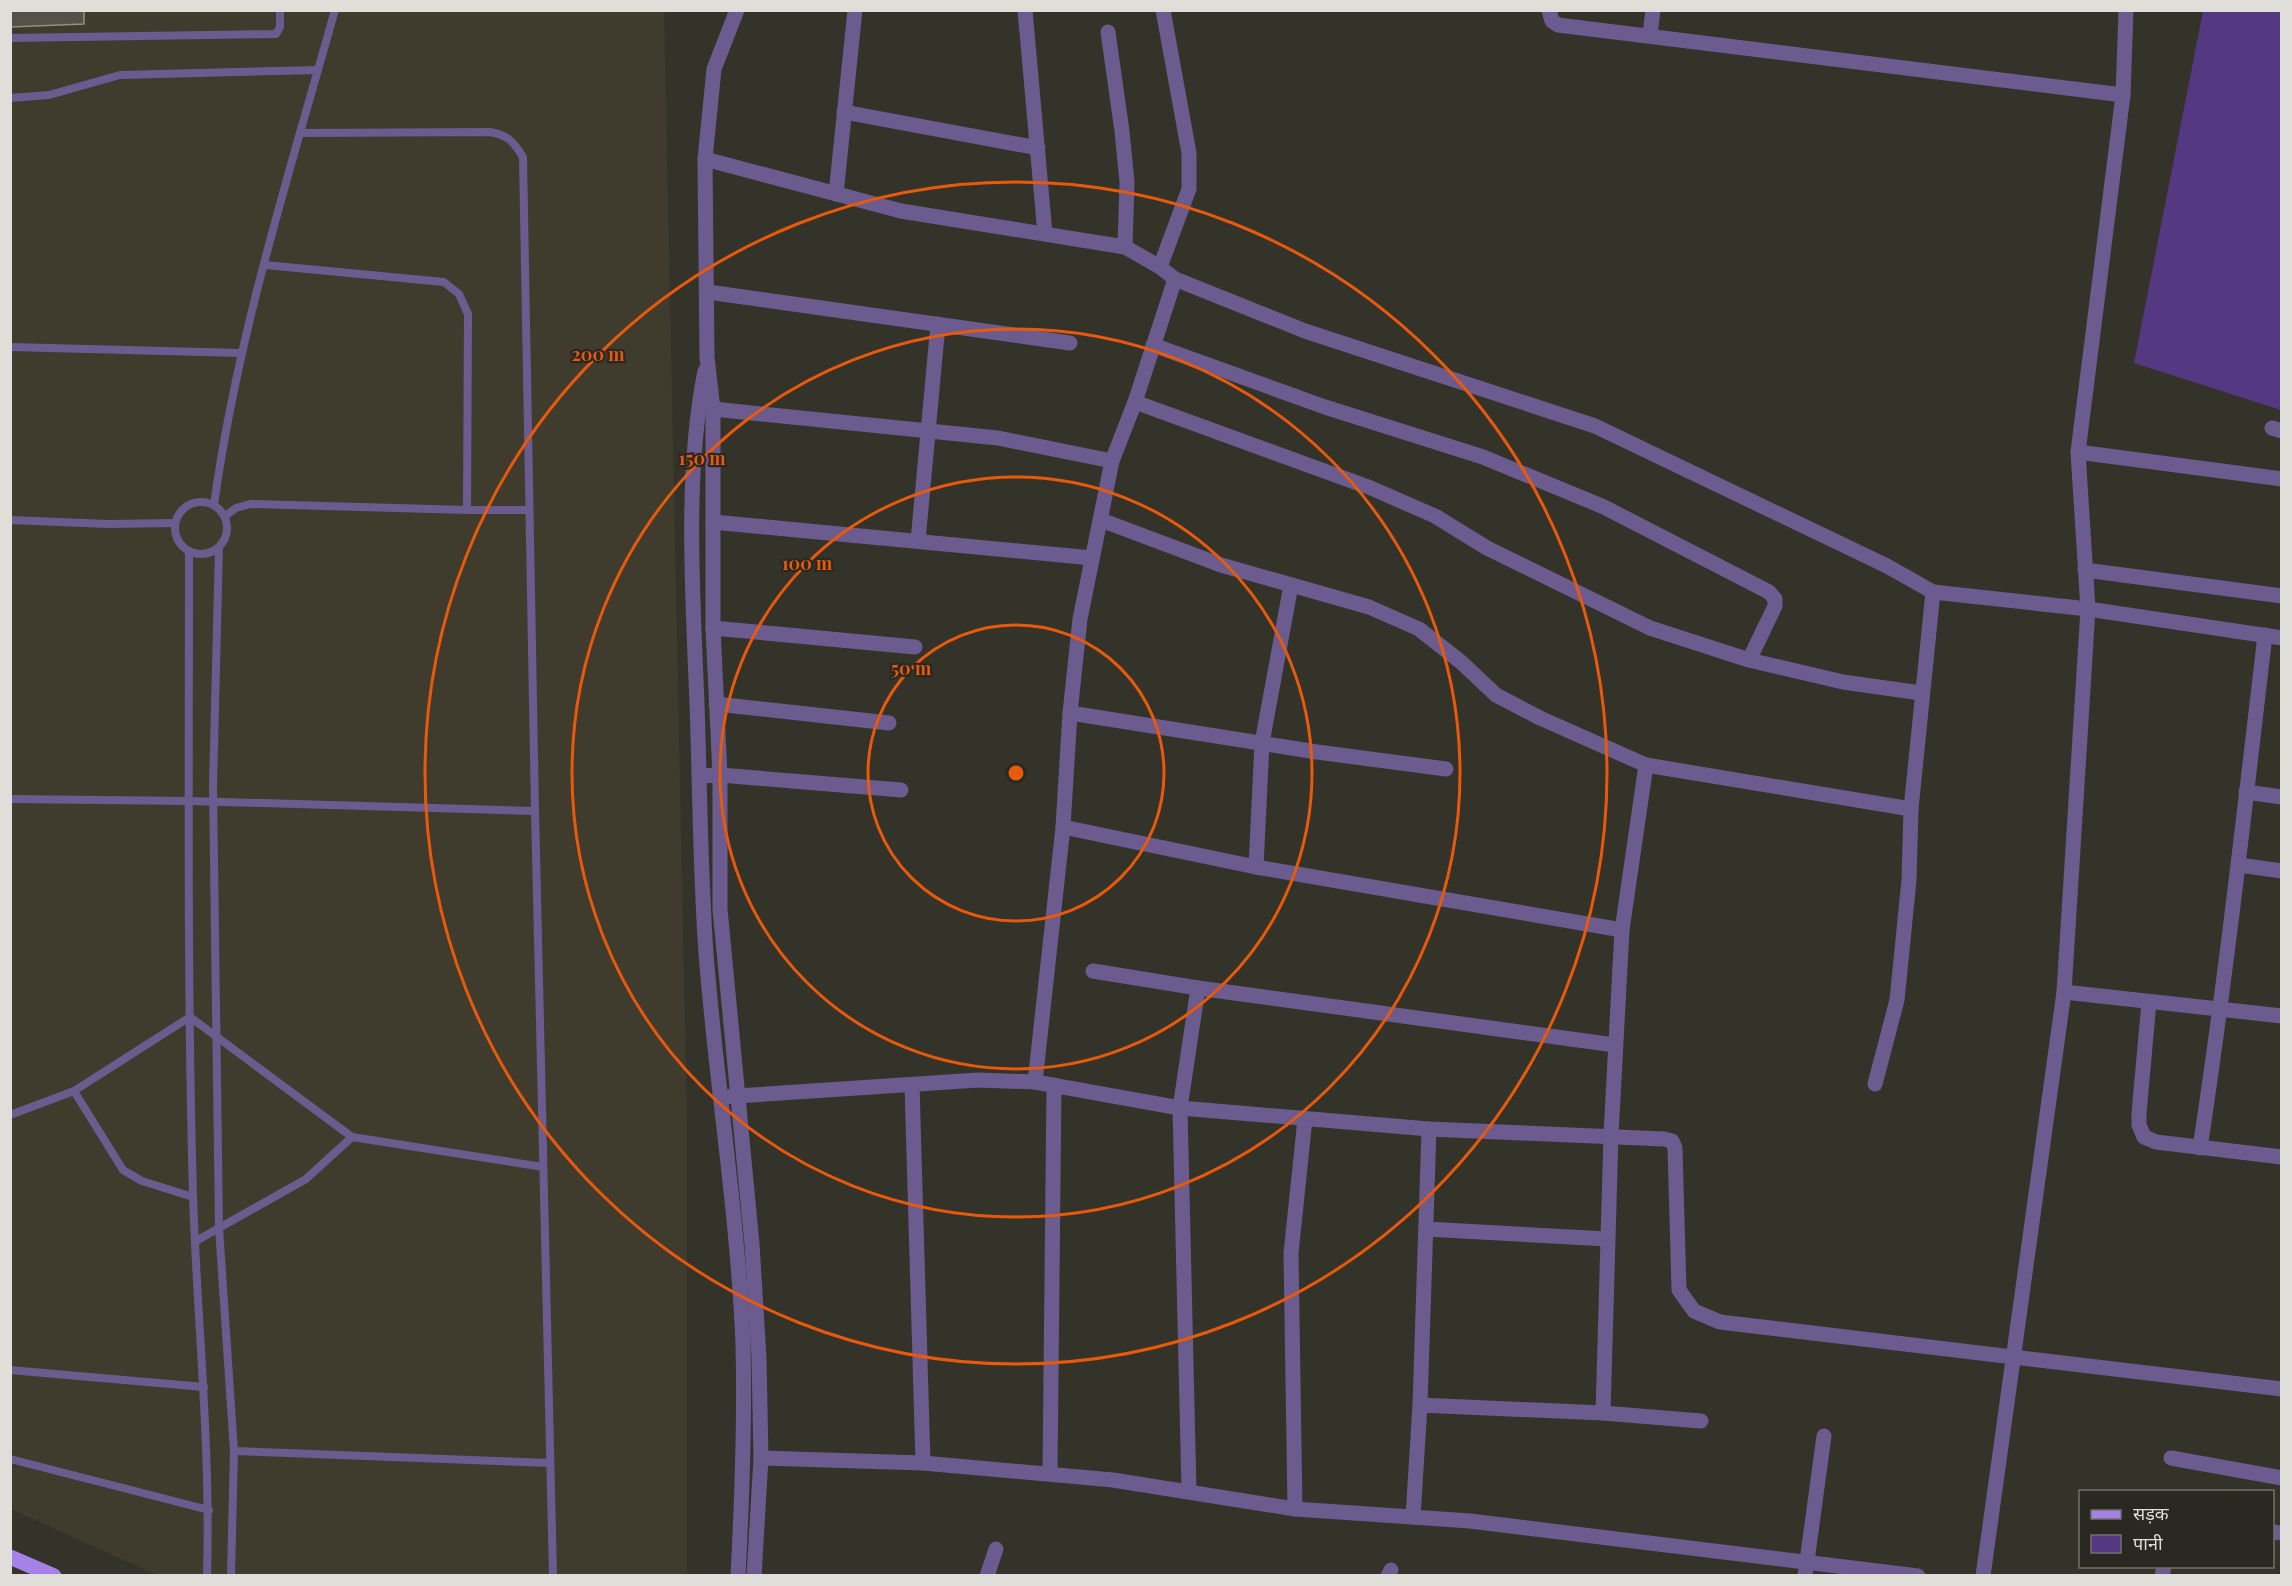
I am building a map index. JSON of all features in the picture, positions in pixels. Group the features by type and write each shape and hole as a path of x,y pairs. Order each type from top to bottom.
{"main road":[{"path":"10,1557 54,1575"}],"street":[{"path":"737,10 714,69 705,159 707,357 713,409 713,627 720,775 720,909 752,1244 761,1458 754,1575"},
{"path":"836,194 855,10"},
{"path":"1025,10 1045,234"},
{"path":"1160,267 1189,189 1189,153 1163,10"},
{"path":"1549,10 1552,21 1558,25 1650,34 2123,95"},
{"path":"1650,34 1653,10"},
{"path":"1983,1575 2064,992 2088,609 2078,452 2123,95 2126,10"},
{"path":"1108,32 1127,182 1125,248"},
{"path":"844,112 1038,148"},
{"path":"705,159 901,211 1125,248 1160,267 1175,279 1305,331 1594,426 1887,566 1933,592 2088,609 2282,638"},
{"path":"1035,1082 1063,827 1070,712 1080,619 1112,461 1135,402 1175,279"},
{"path":"708,292 1070,343"},
{"path":"918,541 938,324"},
{"path":"1153,345 1325,407 1483,457 1604,507 1769,592 1775,599 1775,606 1749,660"},
{"path":"707,357 698,403 693,507 699,776 706,953 722,1096 742,1345 742,1484 738,1575"},
{"path":"1135,402 1371,488 1435,516 1487,548 1650,628 1749,660 1843,682 1921,693"},
{"path":"713,409 999,438 1112,461"},
{"path":"2078,452 2282,479"},
{"path":"1101,520 1221,565 1369,607 1419,629 1461,662 1496,695 1540,718 1646,765 1911,809"},
{"path":"713,522 1092,558"},
{"path":"2085,570 2282,596"},
{"path":"1256,867 1262,743 1291,585"},
{"path":"1875,1084 1897,1000 1909,880 1911,809 1921,693 1933,592"},
{"path":"713,627 915,647"},
{"path":"2200,1148 2221,1010 2265,635"},
{"path":"716,704 889,723"},
{"path":"1070,712 1262,743 1446,769"},
{"path":"1603,1413 1611,1135 1622,930 1646,765"},
{"path":"699,776 720,775 901,790"},
{"path":"2246,792 2282,797"},
{"path":"1063,827 1256,867 1622,930"},
{"path":"2239,865 2282,871"},
{"path":"1093,971 1197,988 1615,1045"},
{"path":"1189,1491 1180,1108 1197,988"},
{"path":"2064,992 2282,1016"},
{"path":"2149,1002 2139,1125 2144,1137 2156,1142 2282,1157"},
{"path":"722,1096 978,1080 1035,1082 1180,1108 1429,1129 1664,1139 1672,1141 1675,1148 1679,1290 1694,1311 1720,1322 2014,1355 2282,1389"},
{"path":"912,1085 923,1463"},
{"path":"1050,1473 1054,1085"},
{"path":"1295,1509 1291,1253 1305,1119"},
{"path":"1413,1517 1420,1405 1429,1129"},
{"path":"1426,1229 1607,1239"},
{"path":"1420,1405 1603,1413 1701,1421"},
{"path":"1807,1569 1824,1436"},
{"path":"761,1458 923,1463 1050,1473 1189,1491 1295,1509 1470,1521 1807,1569 1918,1575"},
{"path":"2171,1458 2282,1478"},
{"path":"987,1575 996,1549"}],"lane":[{"path":"10,38 276,34 280,27 280,10"},
{"path":"214,505 222,444 241,353 335,10"},
{"path":"10,98 49,95 120,75 318,70"},
{"path":"300,133 490,132 504,135 514,141 523,158 534,811 553,1575"},
{"path":"265,265 444,282 459,294 468,314 467,510"},
{"path":"10,347 241,353"},
{"path":"219,547 205,554 189,551 178,539 175,523 178,515 190,504 198,502 214,505 225,516 227,532 219,547 213,802 219,1228 234,1451 231,1575"},
{"path":"225,516 236,508 250,504 529,510"},
{"path":"10,520 108,524 175,523"},
{"path":"189,551 190,1017 193,1197 209,1510 207,1575"},
{"path":"10,800 190,801 534,811"},
{"path":"190,1017 352,1137 543,1167"},
{"path":"10,1115 74,1091 190,1017"},
{"path":"74,1091 123,1170 142,1181 193,1197"},
{"path":"196,1241 306,1179 352,1137"},
{"path":"10,1370 204,1387"},
{"path":"234,1451 550,1463"},
{"path":"10,1459 209,1510"}],"shaded area":[{"path":"11,11 664,11 687,1125 687,1575 157,1575 11,1509"}],"water":[{"path":"2203,11 2281,11 2281,410 2134,363"}],"building":[{"path":"10,10 84,10 84,24 10,27"}]}
